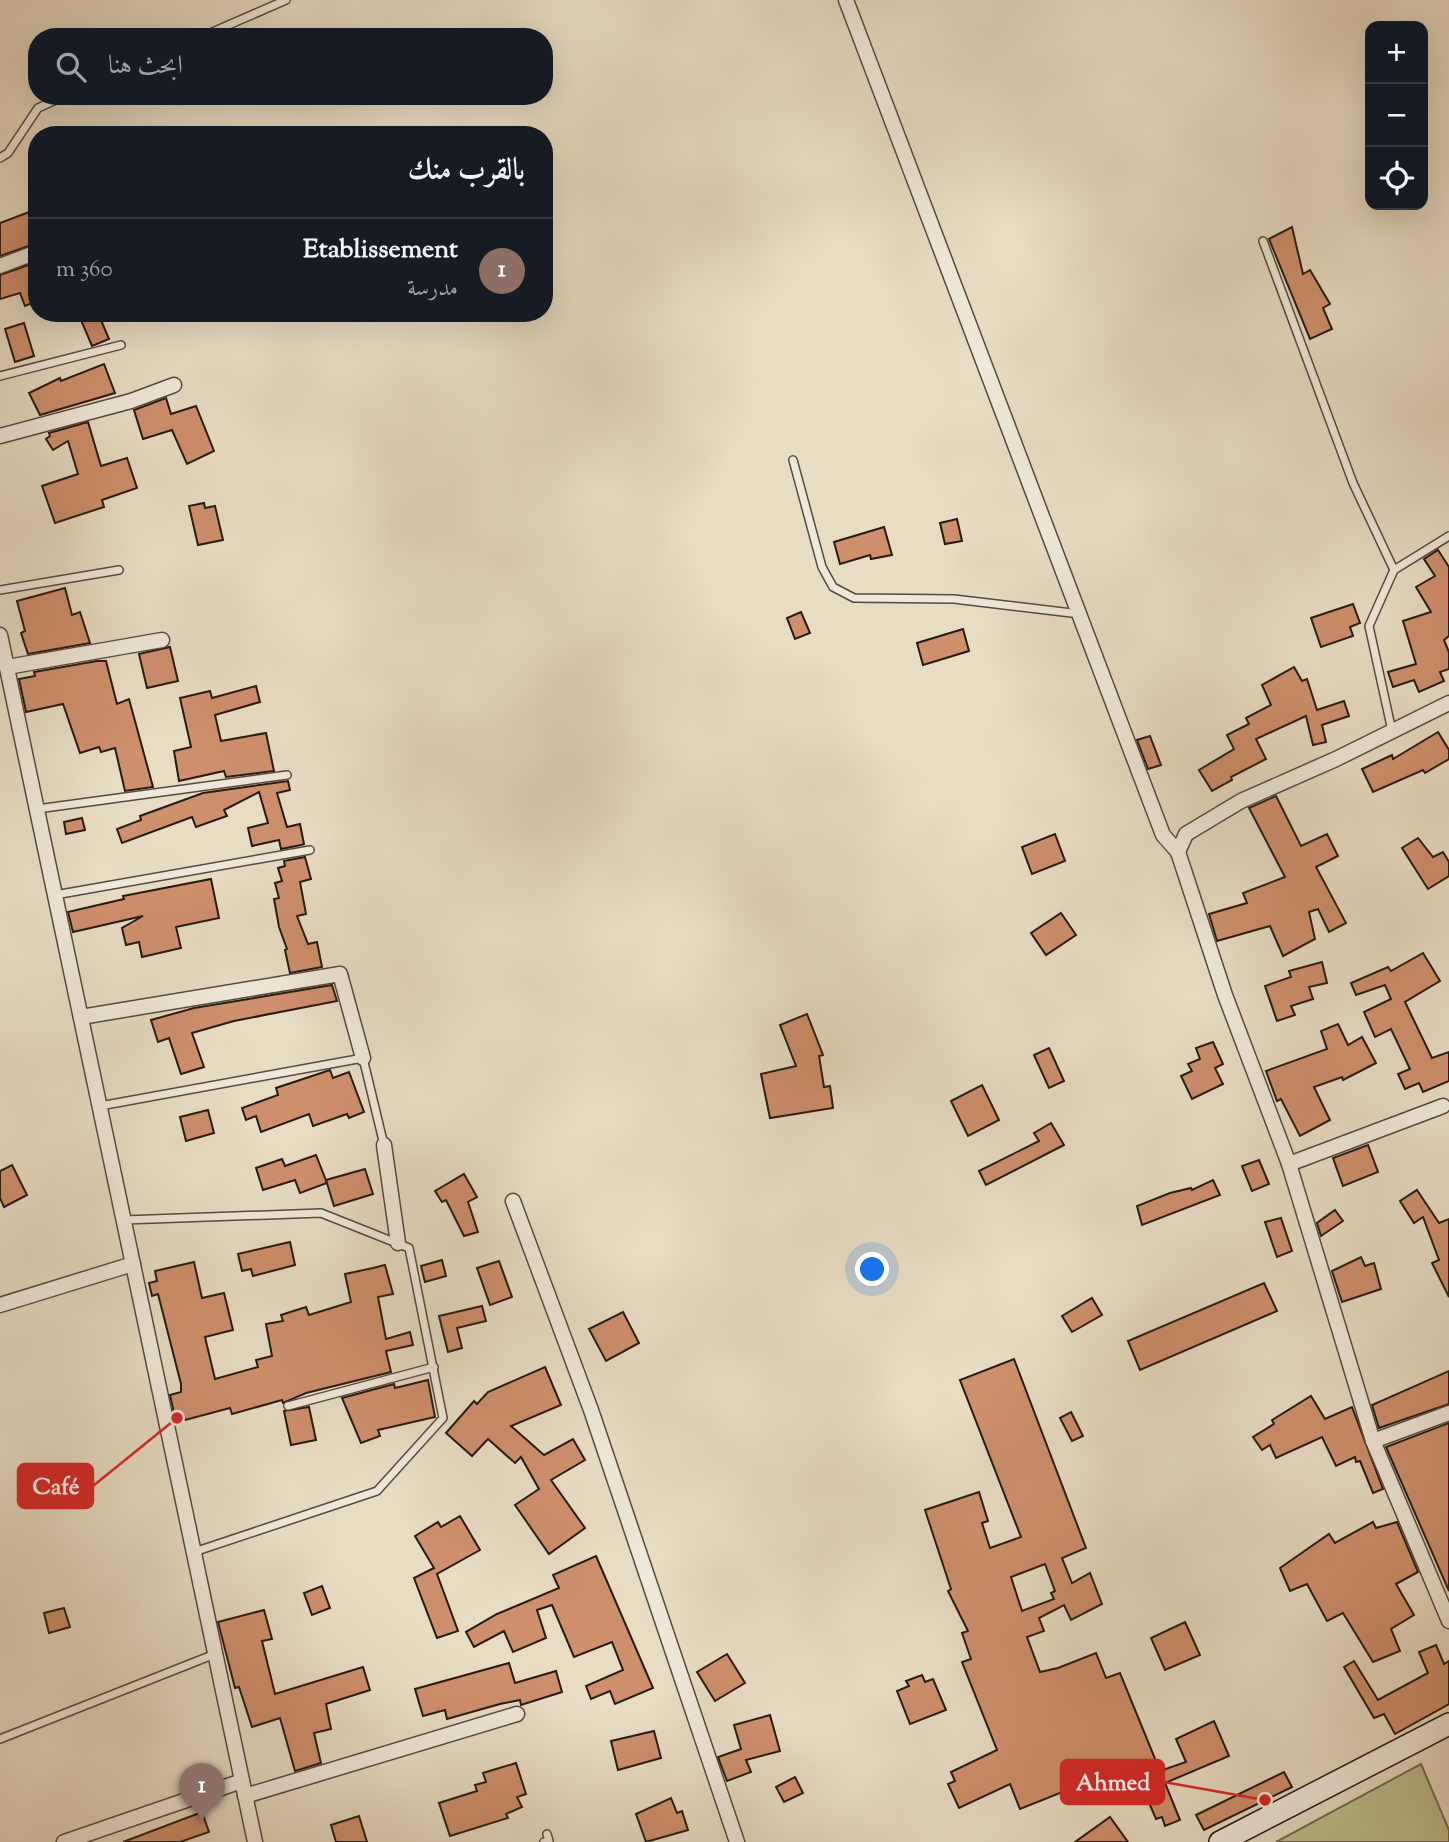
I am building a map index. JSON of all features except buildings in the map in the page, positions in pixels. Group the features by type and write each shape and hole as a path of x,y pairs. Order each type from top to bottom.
{"main road":[{"path":"1220,1842 1449,1724"}],"street":[{"path":"846,0 1163,835 1178,852 1225,995 1289,1164 1373,1441 1449,1621"},
{"path":"0,266 28,255"},
{"path":"0,436 131,401 174,385"},
{"path":"0,635 255,1842"},
{"path":"7,667 162,640"},
{"path":"1178,852 1186,834 1241,801 1449,703"},
{"path":"80,1017 340,974 363,1058"},
{"path":"1289,1164 1446,1102"},
{"path":"384,1145 398,1243"},
{"path":"513,1201 591,1410 737,1842"},
{"path":"0,1305 133,1264"},
{"path":"1373,1441 1449,1413"},
{"path":"245,1796 517,1714"},
{"path":"64,1842 242,1781"}],"lane":[{"path":"222,28 286,0"},
{"path":"0,158 8,153 38,108 45,105"},
{"path":"1263,241 1353,483 1395,570"},
{"path":"0,376 121,345"},
{"path":"793,460 822,567 840,593 863,599 954,599 1080,614"},
{"path":"1392,731 1369,626 1395,570 1449,536"},
{"path":"0,590 119,570"},
{"path":"37,809 287,775"},
{"path":"55,895 310,850"},
{"path":"99,1106 363,1058 384,1145"},
{"path":"124,1220 321,1213 409,1248 443,1418 377,1491 194,1552"},
{"path":"288,1406 434,1367"},
{"path":"0,1740 215,1654"}],"green space":[{"path":"1421,1764 1449,1830 1449,1842 1276,1842"}],"place":[{"name":"Café","path":"177,1418"},
{"name":"Ahmed","path":"1265,1800"},
{"name":"Etablissement","path":"202,1821"}]}
